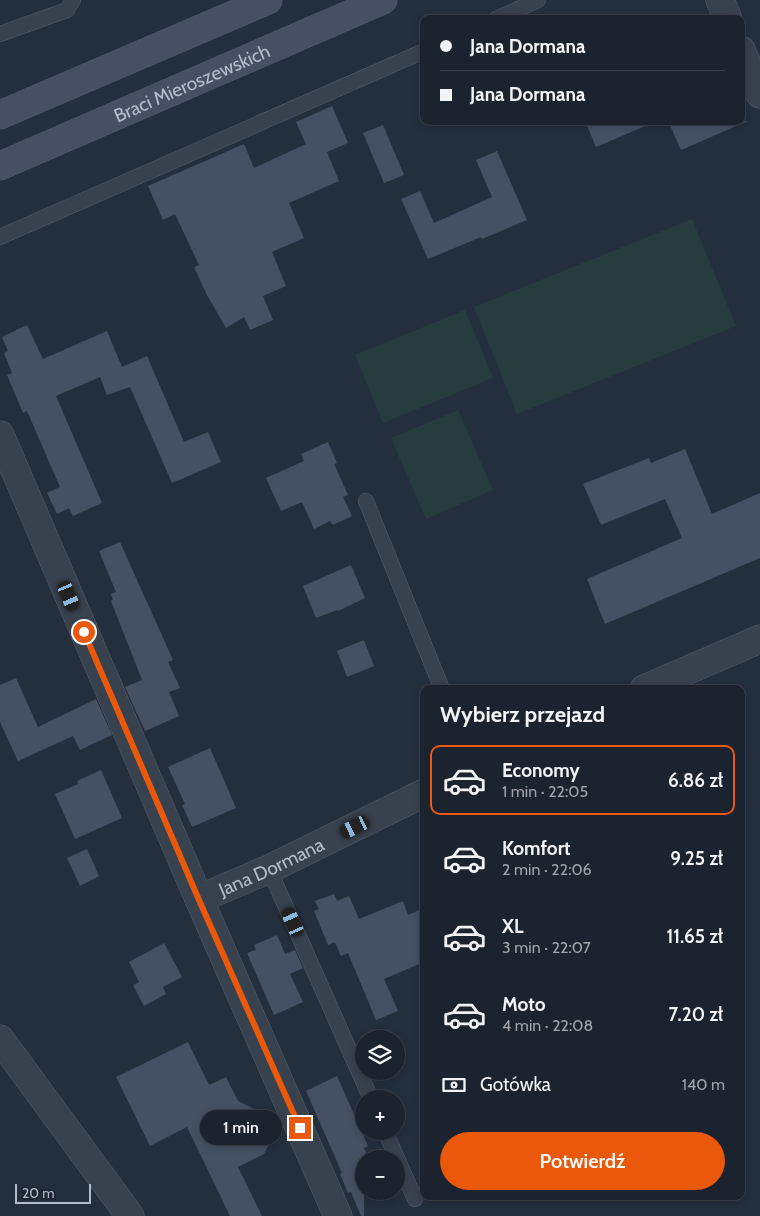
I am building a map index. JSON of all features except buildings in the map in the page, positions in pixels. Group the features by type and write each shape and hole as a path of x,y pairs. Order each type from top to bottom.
{"main road":[{"path":"0,115 268,0"},
{"name":"Braci Mieroszewskich","path":"0,166 383,0"}],"street":[{"path":"720,0 726,15"},
{"path":"745,59 760,94"},
{"name":"Jana Dormana","path":"0,435 199,900 338,1216"},
{"path":"653,685 760,639"},
{"name":"Jana Dormana","path":"199,900 420,795"},
{"path":"0,1039 130,1216"}],"lane":[{"path":"0,34 67,10 73,0"},
{"path":"505,15 538,0"},
{"path":"0,237 420,53"},
{"path":"366,501 440,685"},
{"path":"269,868 366,1090"},
{"path":"389,1140 415,1199"}],"green space":[{"path":"692,219 736,326 517,414 474,307"},
{"path":"465,310 493,378 383,423 355,355"},
{"path":"458,410 493,490 426,519 391,438"}],"route":[{"path":"84,632 199,900 300,1128"}]}
